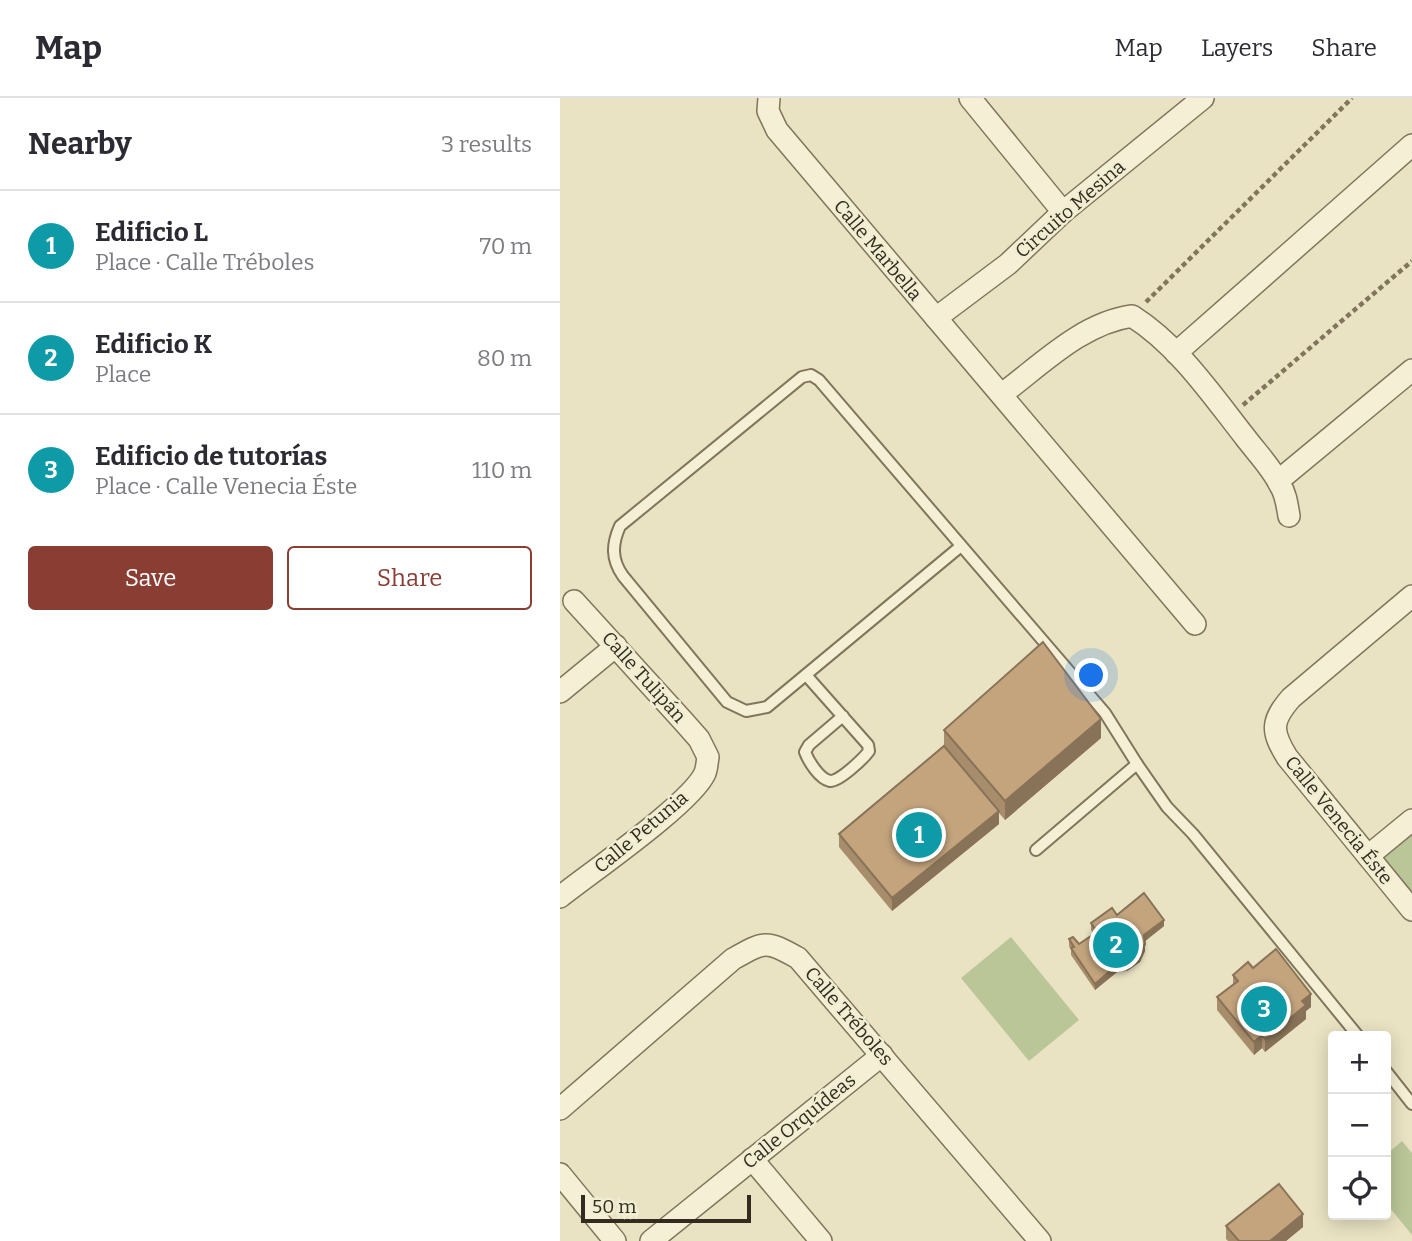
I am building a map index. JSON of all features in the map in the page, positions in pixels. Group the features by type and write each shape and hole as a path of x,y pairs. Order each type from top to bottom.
{"street":[{"name":"Calle Marbella","path":"769,98 768,111 777,130 1195,624"},
{"path":"970,98 1063,212"},
{"name":"Circuito Mesina","path":"936,318 1008,264 1063,212 1197,100"},
{"path":"1176,352 1412,145"},
{"path":"1002,394 1093,328 1116,318 1132,316 1153,329 1176,352 1229,417 1278,481 1284,493 1289,516"},
{"path":"1278,481 1412,370"},
{"name":"Calle Venecia Éste","path":"1412,596 1291,698 1279,712 1275,725 1278,742 1287,757 1412,910"},
{"name":"Calle Tulipán","path":"574,601 699,739 708,757"},
{"path":"560,692 616,646"},
{"name":"Calle Petunia","path":"560,897 675,807 704,774 708,757"},
{"path":"1368,856 1412,820"},
{"name":"Calle Tréboles","path":"560,1108 733,959 766,943 777,946 798,958 1040,1241"},
{"name":"Calle Orquídeas","path":"651,1241 882,1055"},
{"path":"752,1159 821,1241"},
{"path":"560,1174 615,1241"}],"lane":[{"path":"961,546 767,707 746,711 727,702 616,567 613,553 614,539 620,526 802,377 811,376 819,380 1105,713 1167,807 1193,834 1354,1031"},
{"path":"806,675 844,716 869,751 837,780 830,781 823,778 807,759 805,752 809,745 844,716"},
{"path":"1036,850 1137,764"},
{"path":"1391,1077 1412,1104"}],"path":[{"path":"1132,316 1352,98"},
{"path":"1229,417 1412,261"}],"green space":[{"path":"1412,824 1412,914 1368,861"},
{"path":"1011,937 1079,1020 1029,1061 961,978"},
{"path":"1402,1141 1412,1153 1412,1235 1391,1209 1391,1151"}],"building":[{"path":"1043,642 1101,719 1005,801 944,730"},
{"path":"944,746 999,811 892,898 839,834"},
{"path":"1144,893 1164,920 1144,935 1145,944 1140,955 1127,964 1117,965 1095,984 1071,948 1074,947 1069,939 1073,937 1079,944 1097,932 1091,923 1112,908 1117,915"},
{"path":"1276,949 1311,994 1302,1001 1306,1005 1265,1039 1262,1035 1254,1042 1217,997 1238,981 1233,975 1248,962 1253,968"},
{"path":"1279,1184 1303,1214 1270,1241 1239,1241 1226,1226"}],"place":[{"name":"Edificio L","path":"919,835"},
{"name":"Edificio K","path":"1116,945"},
{"name":"Edificio de tutorías","path":"1264,1009"}]}
